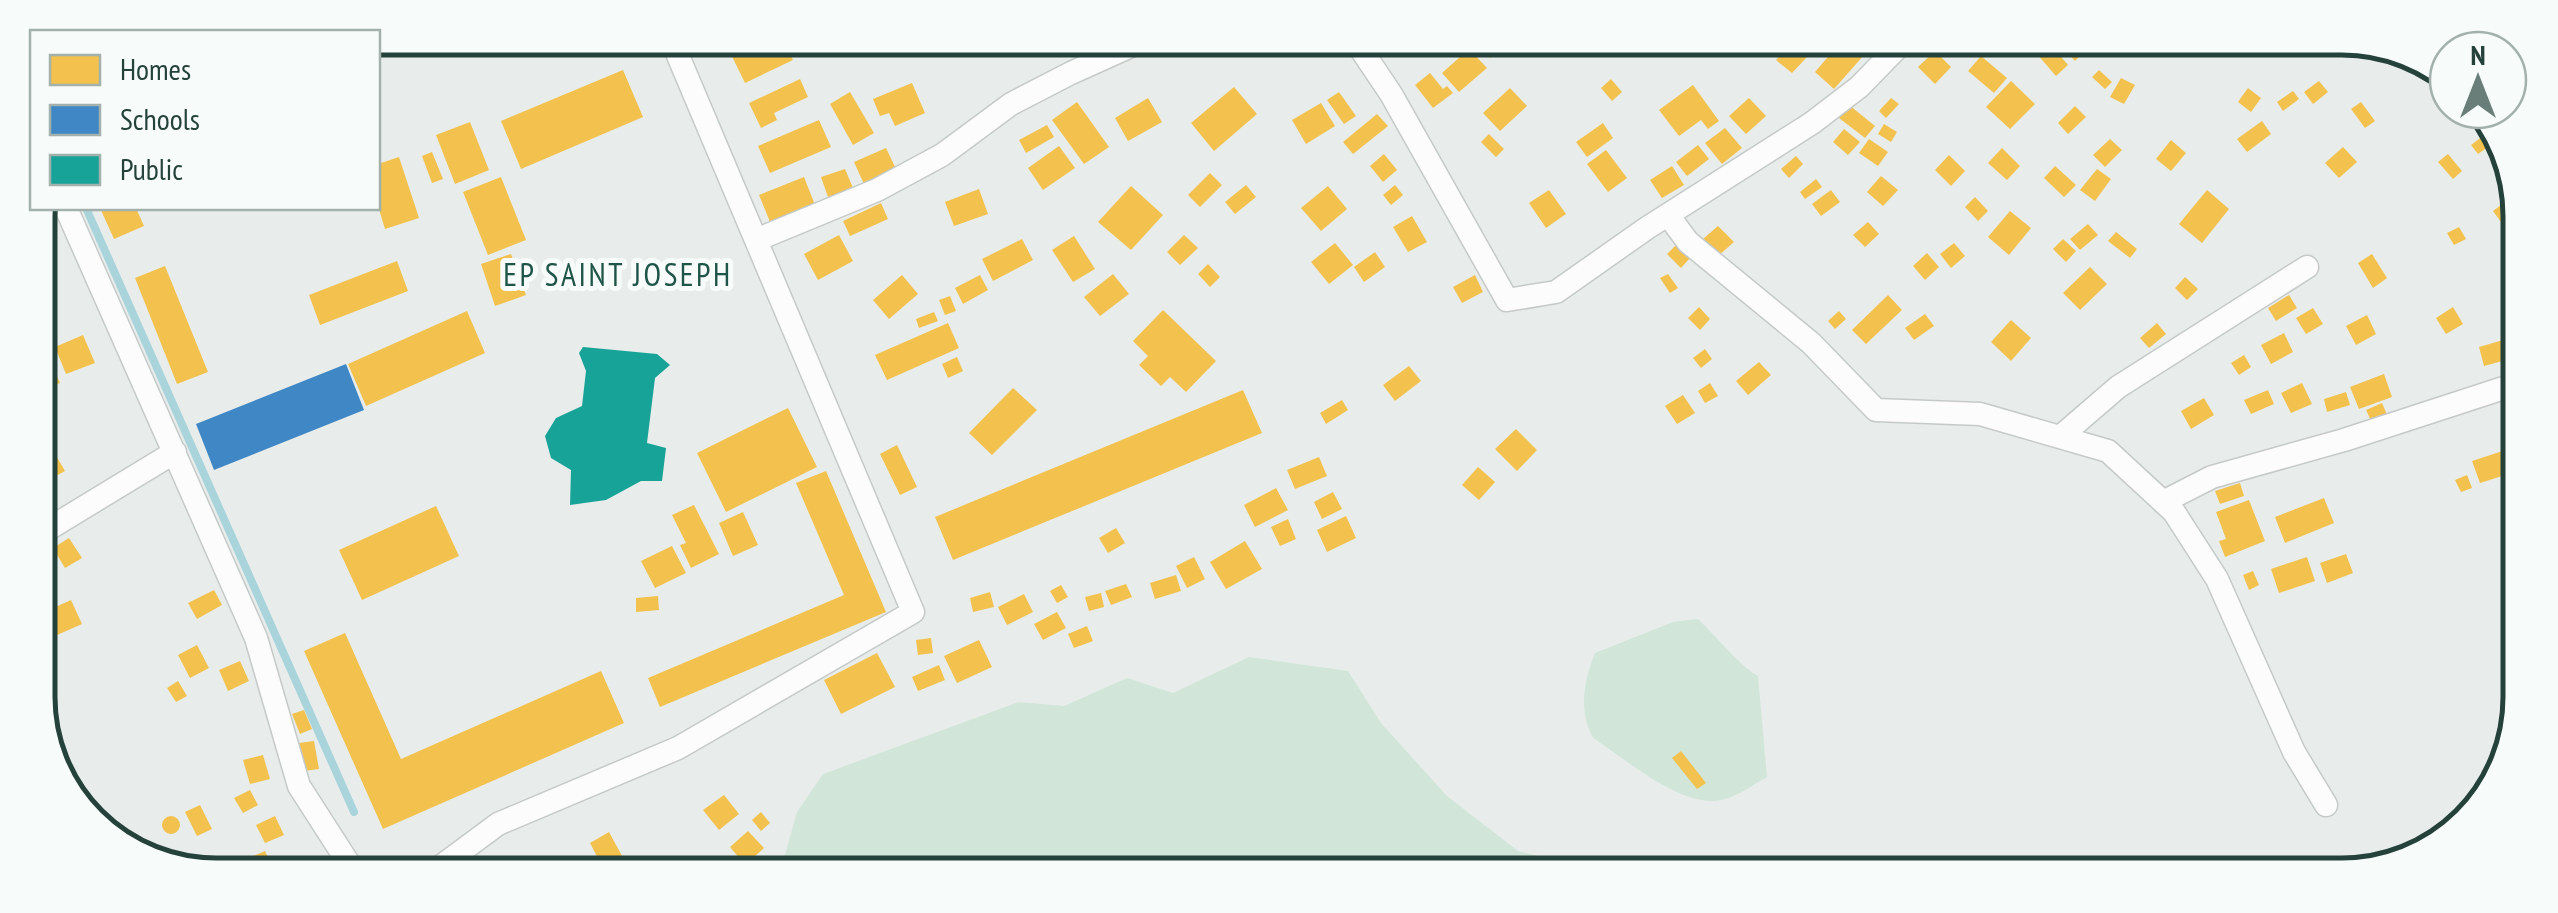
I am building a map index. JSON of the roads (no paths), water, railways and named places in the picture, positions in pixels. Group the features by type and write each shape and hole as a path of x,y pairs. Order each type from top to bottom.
{"street":[{"path":"452,858 498,824 678,748 912,612 677,55"},
{"path":"756,240 877,190 942,155 1011,104 1112,55"},
{"path":"1365,55 1392,94 1507,300 1556,292 1812,123 1860,87 1890,55"},
{"path":"67,210 256,638 299,786 345,858"},
{"path":"1668,215 1688,242 1811,343 1876,410 1980,414 2108,451 2174,512 2216,579 2294,752 2326,805"},
{"path":"2060,437 2118,387 2306,267"},
{"path":"2163,502 2212,477 2344,440 2503,388"},
{"path":"55,525 175,452"}],"waterway":[{"path":"87,210 354,812"}],"district":[{"name":"EP SAINT JOSEPH","path":"618,274"}]}
